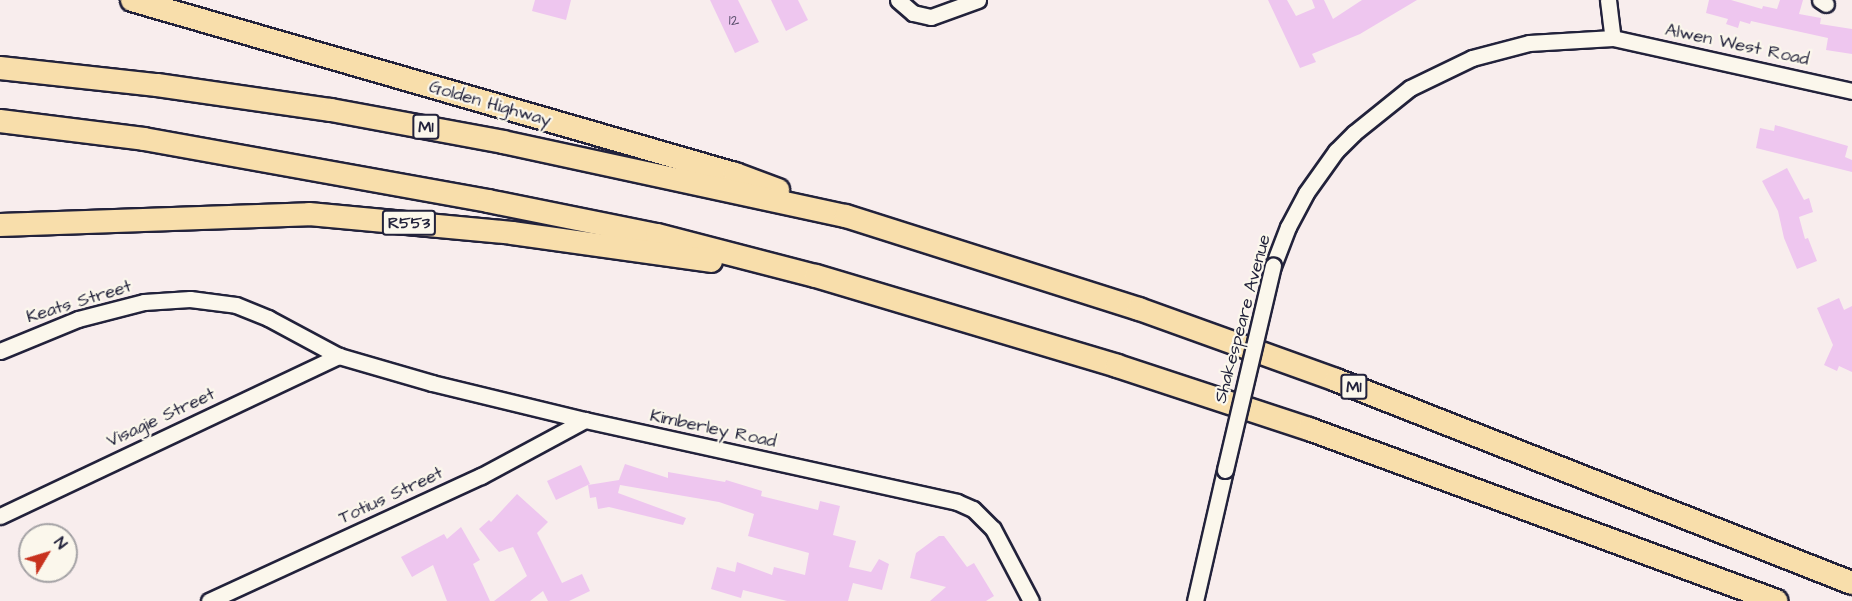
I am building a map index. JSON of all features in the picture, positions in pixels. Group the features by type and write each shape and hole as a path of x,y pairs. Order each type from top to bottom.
{"highway":[{"name":"Golden Highway","path":"132,0 735,174 846,216"},
{"name":"M1","path":"0,68 157,86 331,110 503,142 846,216 1139,309 1336,380 1852,583"},
{"path":"0,121 144,139 488,201 657,235 816,276 1117,366 1309,429 1776,601"},
{"name":"R553","path":"0,225 309,214 512,233 816,276"}],"street":[{"path":"898,0 913,13 931,17 978,0"},
{"path":"1608,0 1613,38"},
{"name":"Alwen West Road","path":"1613,38 1852,91"},
{"name":"Shakespeare Avenue","path":"1195,601 1273,266 1299,206 1336,151 1371,116 1410,88 1457,64 1500,50 1555,40 1613,38"},
{"name":"Keats Street","path":"0,351 48,330 112,309 144,302 190,299 236,305 268,318 339,356"},
{"name":"Kimberley Road","path":"339,356 432,383 585,420 957,502 973,509 993,529 1031,601"},
{"name":"Visagie Street","path":"0,516 339,356"},
{"name":"Totius Street","path":"209,601 481,476 585,420"}],"building":[{"path":"535,0 571,0 566,20 532,11"},
{"path":"710,0 738,0 759,42 735,53"},
{"path":"771,0 798,0 808,20 786,31"},
{"path":"1268,0 1287,0 1296,16 1315,8 1312,0 1324,0 1333,19 1362,0 1417,0 1360,34 1312,54 1316,62 1300,68"},
{"path":"1709,0 1731,0 1762,9 1763,6 1777,9 1780,0 1803,0 1799,14 1821,18 1820,24 1852,29 1852,54 1826,50 1828,38 1751,21 1750,24 1740,21 1738,28 1726,24 1728,19 1706,13"},
{"path":"1775,125 1848,146 1845,157 1852,160 1852,172 1756,148 1760,128 1774,131"},
{"path":"1787,168 1804,200 1809,198 1813,212 1799,217 1805,239 1808,238 1817,261 1797,269 1784,238 1778,211 1762,181"},
{"path":"1839,298 1844,310 1852,306 1852,372 1839,366 1837,371 1824,365 1833,345 1817,308"},
{"path":"625,464 668,478 668,472 725,482 726,480 762,491 761,496 818,510 820,501 840,506 833,535 856,541 849,567 871,572 879,559 889,564 882,590 853,583 848,601 787,601 743,590 741,598 711,589 717,567 735,572 737,562 772,575 774,567 805,575 809,553 748,536 754,514 719,502 620,485 618,493 686,518 683,525 609,507 598,509 596,497 590,498 588,485 619,480"},
{"path":"581,465 590,484 556,500 547,481"},
{"path":"517,494 548,522 537,533 562,583 582,574 590,591 569,601 548,601 543,591 530,601 494,601 527,576 513,547 499,552 479,529 489,520 491,522"},
{"path":"461,527 480,560 473,564 490,601 447,601 433,565 412,577 401,557 444,534 447,539"},
{"path":"939,536 944,536 967,567 974,563 994,596 986,601 930,601 946,587 910,578 916,553"}]}
